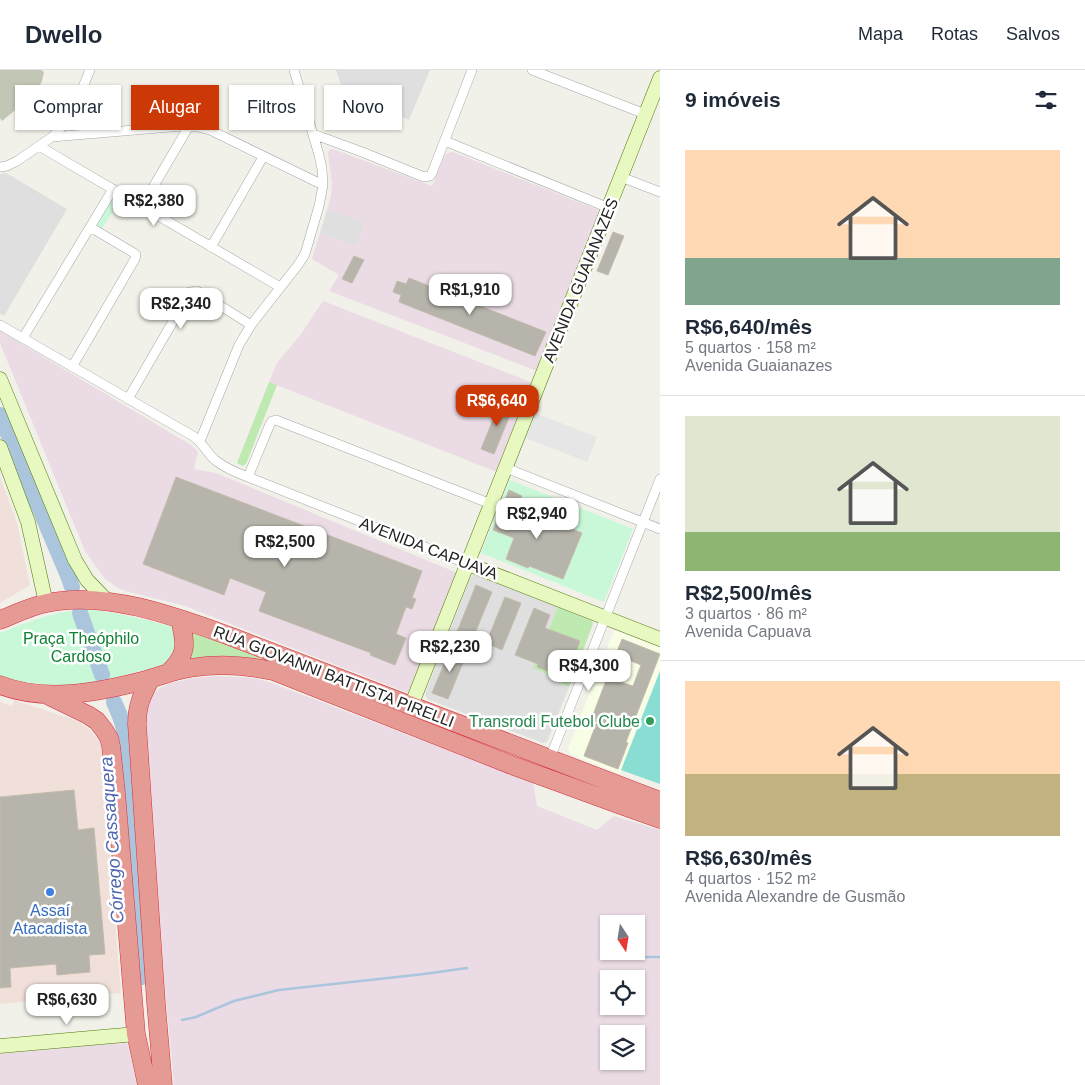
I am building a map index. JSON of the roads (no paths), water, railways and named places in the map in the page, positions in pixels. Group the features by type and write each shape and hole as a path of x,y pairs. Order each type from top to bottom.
{"highway":[{"name":"RUA GIOVANNI BATTISTA PIRELLI","path":"0,620 46,603 65,600 108,602 148,610 232,637 660,802"},
{"path":"163,1085 156,1003 138,707 140,698 159,676 175,666 184,653 185,645 180,619"},
{"name":"RUA GIOVANNI BATTISTA PIRELLI","path":"0,685 21,691 41,693 95,692 190,668 224,664 256,667 273,671 514,766 660,819"},
{"path":"41,693 88,715 97,721 109,738 116,792 136,1034 147,1085"}],"main road":[{"name":"AVENIDA GUAIANAZES","path":"411,706 660,78"},
{"path":"0,379 74,560 87,580 108,602"},
{"path":"0,447 28,522 46,603"},
{"name":"AVENIDA CAPUAVA","path":"468,564 660,639"},
{"path":"0,1046 136,1034"}],"street":[{"path":"0,167 17,161 52,137 63,127 90,70"},
{"path":"200,441 239,345 251,325 305,254 319,206 323,185 319,155 294,70"},
{"path":"313,134 424,177 430,176 472,70"},
{"path":"532,70 645,114"},
{"path":"52,137 131,130"},
{"path":"142,206 186,130"},
{"path":"210,130 323,185"},
{"path":"445,141 609,208"},
{"path":"39,146 280,287"},
{"path":"211,247 263,157"},
{"path":"621,177 660,192"},
{"path":"23,338 113,189"},
{"path":"72,366 136,256 90,227"},
{"path":"128,399 190,292 199,292 251,325"},
{"name":"AVENIDA CAPUAVA","path":"0,325 200,441 215,460 224,466 468,564"},
{"path":"248,477 270,424 276,420 492,504"},
{"path":"506,468 660,529"},
{"path":"550,758 660,479"}],"waterway":[{"name":"Córrego Cassaquera","path":"0,415 72,587"},
{"name":"Córrego Cassaquera","path":"69,578 75,575"},
{"name":"Córrego Cassaquera","path":"80,613 102,675"},
{"name":"Córrego Cassaquera","path":"114,702 125,732 142,977"},
{"path":"645,957 660,957"},
{"path":"182,1020 196,1017 234,1001 279,990 467,968"}],"place":[{"name":"Transrodi Futebol Clube","path":"650,721"},
{"name":"Assaí Atacadista","path":"50,892"}],"park label":[{"name":"Praça Theóphilo Cardoso","path":"81,647"}]}
